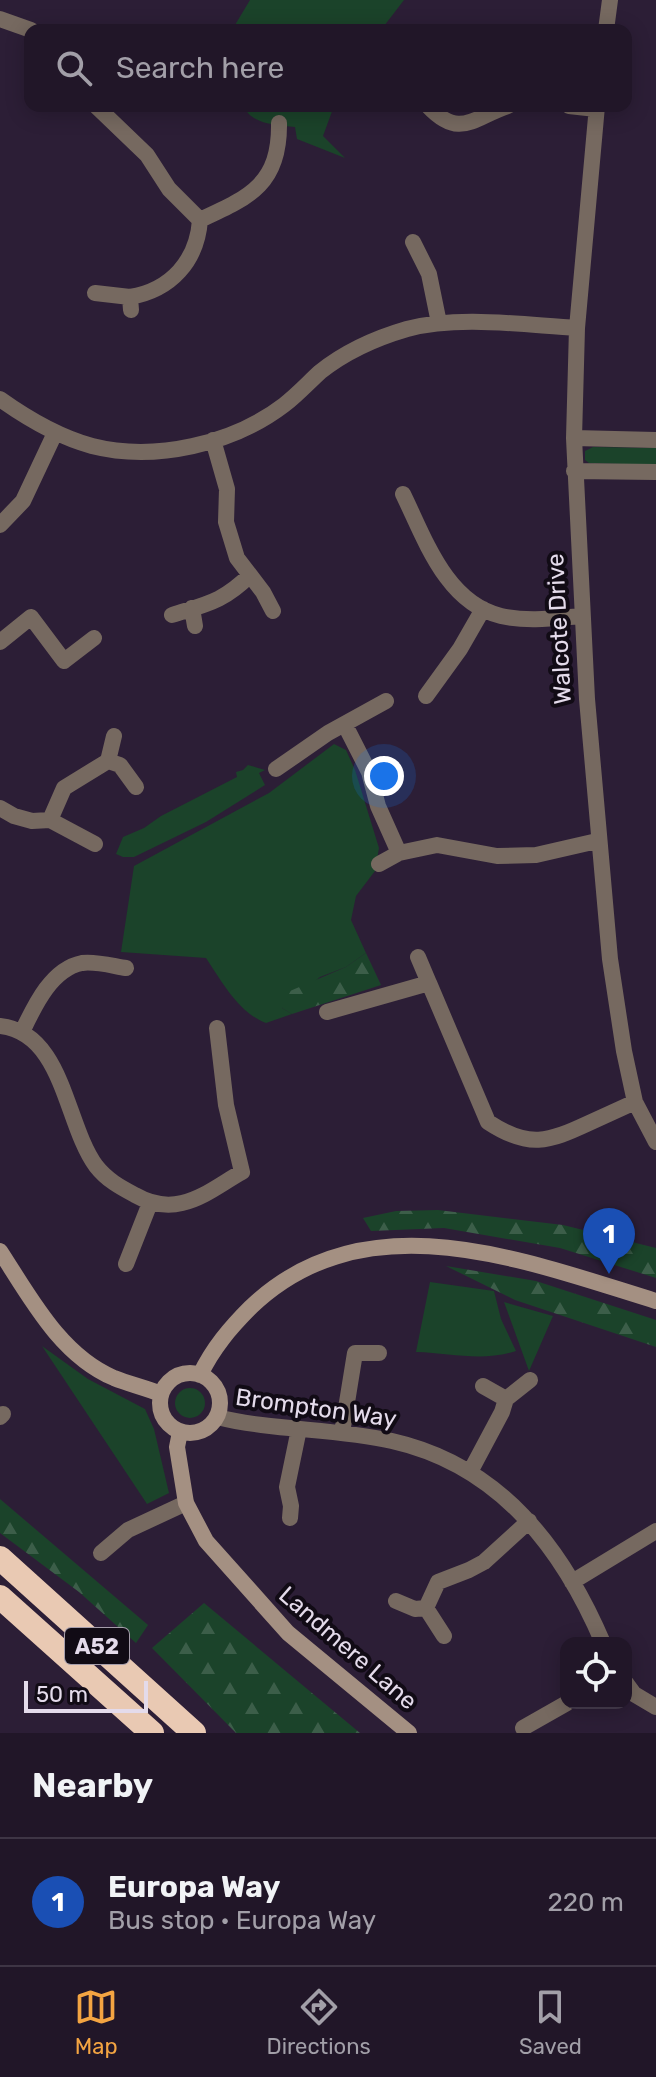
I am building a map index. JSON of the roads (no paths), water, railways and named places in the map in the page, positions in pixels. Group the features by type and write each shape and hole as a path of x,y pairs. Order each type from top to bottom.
{"highway":[{"name":"A52","path":"0,1558 194,1733"},
{"name":"A52","path":"0,1597 152,1733"}],"street":[{"path":"607,24 610,0"},
{"path":"0,19 24,26"},
{"path":"102,112 147,155 169,189 200,220"},
{"path":"435,112 450,124 469,125 496,112"},
{"name":"Walcote Drive","path":"597,112 577,328 574,471 582,616 597,841 610,959 635,1102 656,1142"},
{"path":"200,220 253,193 273,168 286,143 279,123"},
{"path":"95,293 130,304 157,290 187,265 197,242 200,220"},
{"path":"413,242 429,274 439,323"},
{"path":"0,399 55,433 94,446 148,451 186,447 213,440 261,420 350,351 407,329 439,323 577,328"},
{"path":"0,525 23,501 55,433"},
{"path":"574,438 656,440"},
{"path":"213,440 227,489 226,522 237,558 263,592 273,611"},
{"path":"574,471 656,472"},
{"path":"403,494 440,569 483,609 502,616 531,619 582,616"},
{"path":"172,615 218,601 232,593 250,575"},
{"path":"192,608 195,626"},
{"path":"426,696 460,649 483,609"},
{"path":"0,642 31,617 64,661 94,638"},
{"path":"276,769 328,733 386,701"},
{"path":"345,725 369,772 378,806 399,853"},
{"path":"50,820 64,788 108,761 114,736"},
{"path":"108,761 120,765 136,787"},
{"path":"0,808 32,821 50,820 95,844"},
{"path":"379,864 399,853 437,845 497,856 536,855 597,841"},
{"path":"418,957 488,1122 527,1140 552,1140 635,1102"},
{"path":"22,1032 44,991 66,968 85,962 126,968"},
{"path":"327,1012 429,983"},
{"path":"0,1026 22,1032 33,1040 51,1063 85,1147 114,1184 150,1203 179,1204 205,1195 242,1172 226,1105 217,1028"},
{"path":"126,1264 150,1203"},
{"path":"200,1375 227,1331 269,1290 306,1268 346,1253 393,1246 432,1245 497,1255 656,1301"},
{"path":"0,1251 50,1325 71,1348 113,1377 161,1394 175,1377 191,1373 208,1379 218,1392 220,1409 217,1417 197,1433 180,1432"},
{"path":"342,1433 355,1353 379,1353"},
{"path":"470,1472 506,1399 530,1380"},
{"path":"483,1386 506,1399"},
{"name":"Landmere Lane","path":"161,1394 162,1414 172,1428 180,1432 177,1447 186,1503 206,1541 288,1633 409,1733"},
{"name":"Brompton Way","path":"217,1417 265,1427 342,1433 392,1441 431,1453 470,1472 508,1498 529,1521 572,1582 600,1637"},
{"path":"290,1518 287,1487 299,1429"},
{"path":"101,1553 128,1530 186,1503"},
{"path":"426,1608 438,1582 484,1562 529,1521"},
{"path":"572,1582 656,1531"},
{"path":"396,1601 415,1609 426,1608"},
{"path":"426,1608 444,1636"},
{"path":"632,1691 656,1707"},
{"path":"523,1728 560,1707"}],"place":[{"name":"Europa Way","path":"609,1274"}]}
